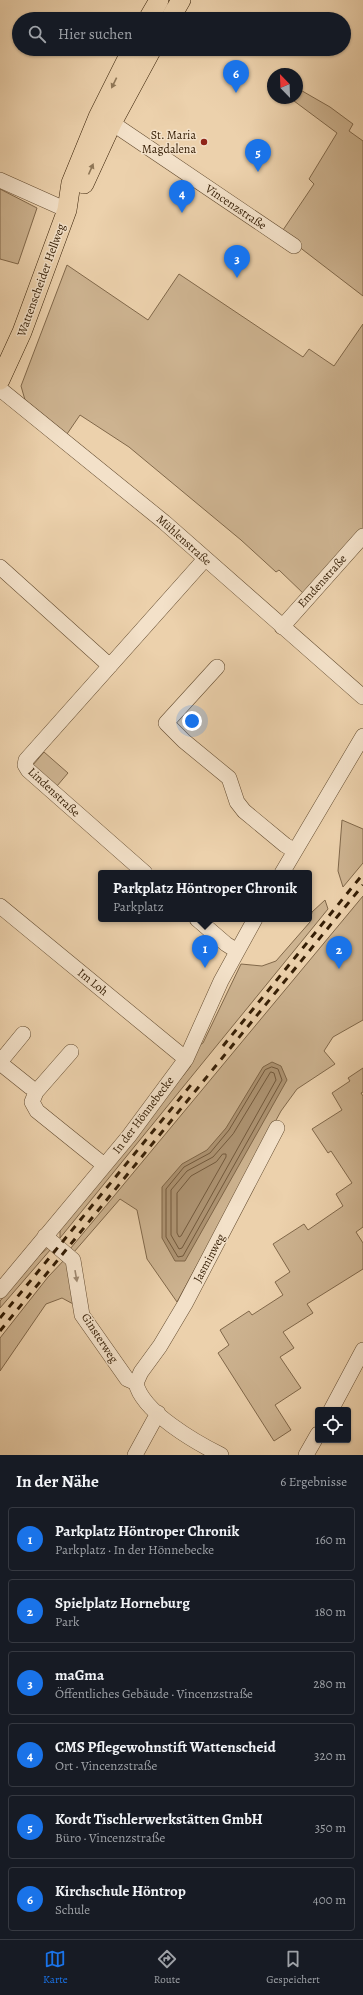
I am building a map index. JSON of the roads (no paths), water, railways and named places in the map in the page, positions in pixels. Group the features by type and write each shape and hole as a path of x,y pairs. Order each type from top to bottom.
{"main road":[{"path":"152,12 159,0"},
{"path":"174,12 181,0"},
{"name":"Wattenscheider Hellweg","path":"0,380 22,332 68,206 82,188 105,120 129,56"},
{"name":"Wattenscheider Hellweg","path":"105,120 147,56"}],"street":[{"name":"Vincenzstraße","path":"105,120 294,246"},
{"path":"0,180 68,206"},
{"name":"Mühlenstraße","path":"0,389 136,499 363,697"},
{"name":"Emdenstraße","path":"282,627 363,536"},
{"name":"Lindenstraße","path":"142,870 28,770 25,766 26,760 205,559"},
{"path":"0,567 110,666"},
{"path":"217,667 166,723 184,741 229,778 237,802 244,811 285,845 295,851"},
{"path":"284,870 363,736"},
{"name":"Im Loh","path":"0,906 186,1058"},
{"path":"200,922 226,944 237,951"},
{"name":"In der Hönnebecke","path":"0,1291 129,1136 186,1058 206,1012 237,951 254,922"},
{"path":"23,1034 0,1062 30,1087"},
{"path":"71,1052 36,1092 32,1102 37,1111 104,1165"},
{"name":"Jasminweg","path":"136,1383 141,1372 160,1346 185,1304 277,1128"},
{"name":"Ginsterweg","path":"45,1236 73,1260 82,1315 127,1378 136,1383 138,1390 158,1413 177,1429 202,1446 221,1455"},
{"path":"334,1407 363,1350"},
{"path":"135,1455 158,1413"},
{"path":"306,1455 315,1439"}],"water":[{"path":"272,1062 281,1066 287,1080 185,1261 175,1261 162,1238 162,1187 182,1164 207,1150 226,1128 263,1067"}],"railway":[{"path":"223,1046 363,874"},
{"path":"0,1331 363,885"},
{"path":"0,1318 195,1080"}],"place":[{"name":"Kirchschule Höntrop","path":"236,93"},
{"name":"St. Maria Magdalena","path":"204,142"},
{"name":"Kordt Tischlerwerkstätten GmbH","path":"258,172"},
{"name":"CMS Pflegewohnstift Wattenscheid","path":"182,213"},
{"name":"maGma","path":"237,278"},
{"name":"Parkplatz Höntroper Chronik","path":"205,968"},
{"name":"Spielplatz Horneburg","path":"339,969"}]}
